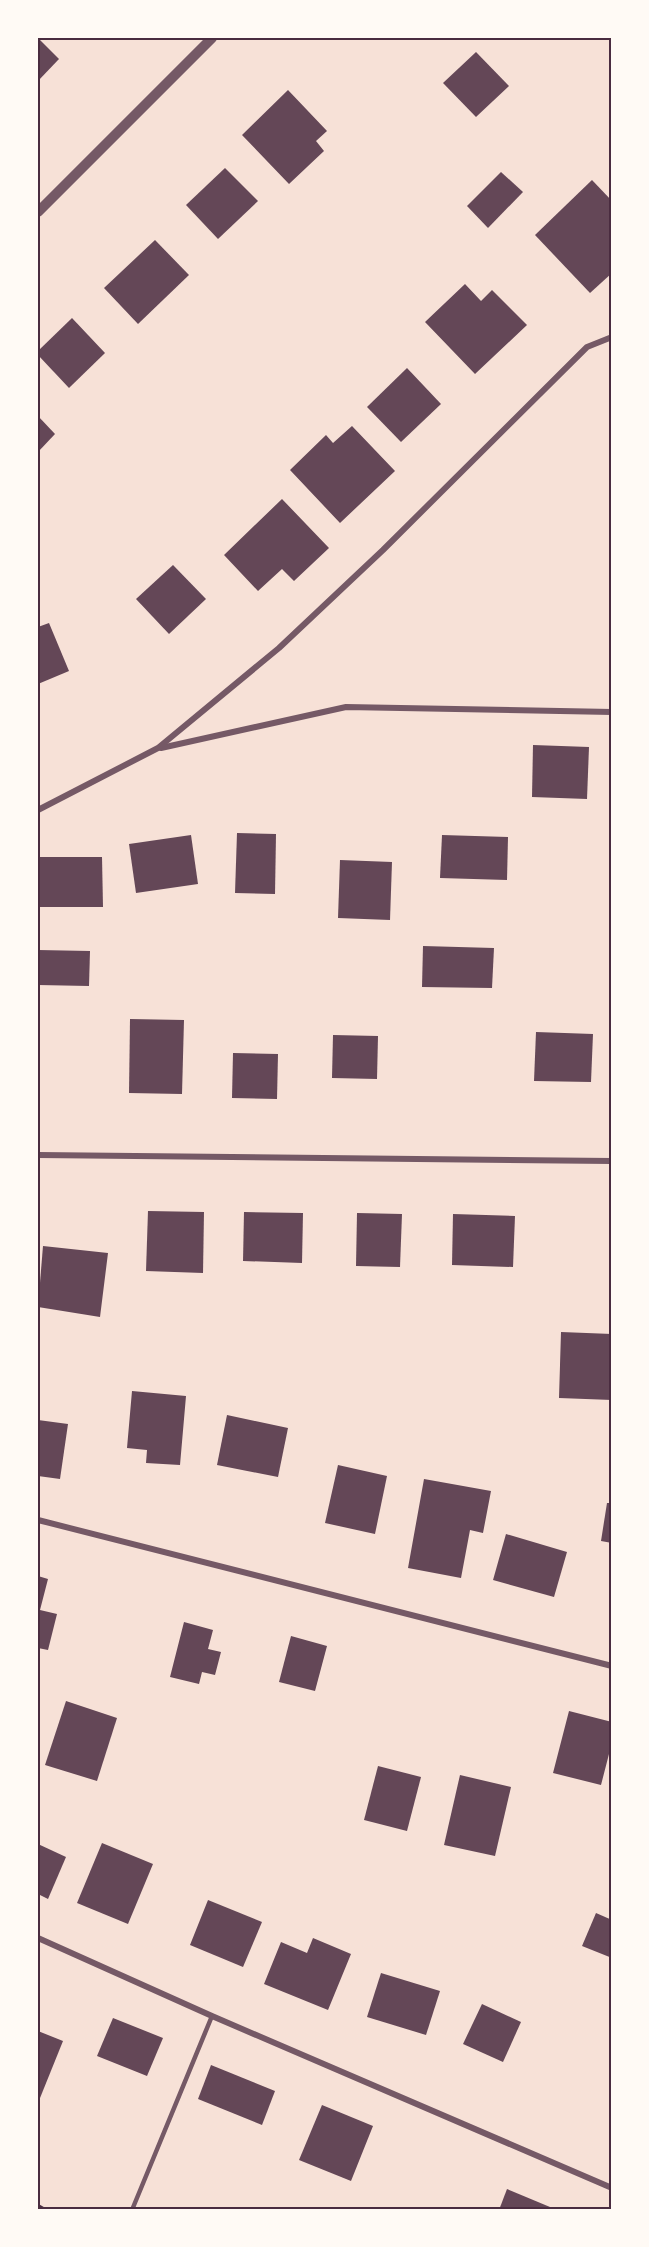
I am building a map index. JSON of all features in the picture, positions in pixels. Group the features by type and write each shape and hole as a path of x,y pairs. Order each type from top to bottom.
{"street":[{"path":"38,212 212,38"},
{"path":"38,810 158,748 279,648 383,550 587,347 612,336"},
{"path":"158,748 346,707 612,712"},
{"path":"38,1155 612,1161"},
{"path":"38,1520 612,1666"},
{"path":"38,1938 212,2016 612,2188"}],"lane":[{"path":"132,2210 212,2016"}],"path":[{"path":"38,2206 45,2210"}],"building":[{"path":"38,38 59,59 38,81"},
{"path":"476,52 509,86 476,117 443,83"},
{"path":"288,90 327,131 316,141 324,151 289,184 242,135"},
{"path":"225,168 258,201 218,239 186,205"},
{"path":"501,172 523,192 488,228 467,206"},
{"path":"592,180 612,201 612,273 590,293 535,235"},
{"path":"155,240 189,275 138,324 104,288"},
{"path":"465,284 481,301 492,290 527,325 475,374 425,322"},
{"path":"72,318 105,353 69,388 38,355 38,351"},
{"path":"407,368 441,404 401,442 367,407"},
{"path":"38,416 55,434 38,452"},
{"path":"352,426 395,471 340,523 290,470 326,435 333,443"},
{"path":"282,499 329,548 294,581 282,569 258,591 224,555"},
{"path":"173,565 206,599 169,634 136,599"},
{"path":"49,623 69,671 38,684 38,627"},
{"path":"533,745 589,747 587,799 532,797"},
{"path":"237,833 276,834 275,894 235,893"},
{"path":"191,835 198,884 136,893 129,844"},
{"path":"442,835 508,837 507,880 440,878"},
{"path":"40,857 102,857 103,907 40,907"},
{"path":"340,860 392,862 390,920 338,918"},
{"path":"423,946 494,948 492,988 422,987"},
{"path":"38,950 90,951 89,986 38,985"},
{"path":"130,1019 184,1020 182,1094 129,1093"},
{"path":"536,1032 593,1034 591,1082 534,1081"},
{"path":"333,1035 378,1036 377,1079 332,1078"},
{"path":"233,1053 278,1054 277,1099 232,1098"},
{"path":"148,1211 204,1212 203,1273 146,1271"},
{"path":"244,1212 303,1213 302,1263 243,1261"},
{"path":"357,1213 402,1214 400,1267 356,1266"},
{"path":"453,1214 515,1216 513,1267 452,1265"},
{"path":"43,1246 108,1253 100,1317 38,1307"},
{"path":"561,1332 612,1334 612,1400 559,1398"},
{"path":"132,1391 186,1396 180,1465 146,1463 147,1450 127,1448"},
{"path":"227,1415 288,1428 278,1477 217,1465"},
{"path":"38,1420 68,1424 60,1479 38,1476"},
{"path":"338,1465 387,1476 375,1534 325,1523"},
{"path":"424,1479 491,1491 483,1533 470,1530 461,1578 408,1568"},
{"path":"607,1503 612,1503 612,1543 601,1541"},
{"path":"506,1534 567,1552 554,1597 493,1580"},
{"path":"38,1576 48,1579 40,1610 57,1614 48,1650 38,1648"},
{"path":"184,1622 213,1630 208,1649 221,1652 215,1675 202,1672 199,1684 170,1677"},
{"path":"291,1636 327,1646 315,1691 279,1682"},
{"path":"66,1701 117,1718 97,1781 45,1765"},
{"path":"569,1711 612,1722 612,1755 609,1754 601,1785 553,1773"},
{"path":"378,1766 421,1777 407,1831 364,1820"},
{"path":"460,1775 511,1787 495,1856 444,1845"},
{"path":"102,1843 153,1864 128,1924 77,1903"},
{"path":"38,1844 66,1857 48,1899 38,1894"},
{"path":"208,1900 262,1922 243,1967 190,1945"},
{"path":"596,1913 612,1920 612,1958 582,1946"},
{"path":"313,1938 351,1954 328,2010 264,1984 281,1942 307,1953"},
{"path":"381,1973 440,1991 426,2035 367,2017"},
{"path":"482,2004 521,2022 503,2062 463,2044"},
{"path":"113,2018 163,2038 147,2076 97,2056"},
{"path":"38,2031 63,2041 38,2103"},
{"path":"211,2065 275,2091 262,2125 198,2099"},
{"path":"322,2105 373,2126 351,2181 299,2160"},
{"path":"507,2189 550,2207 549,2210 499,2210"}]}
